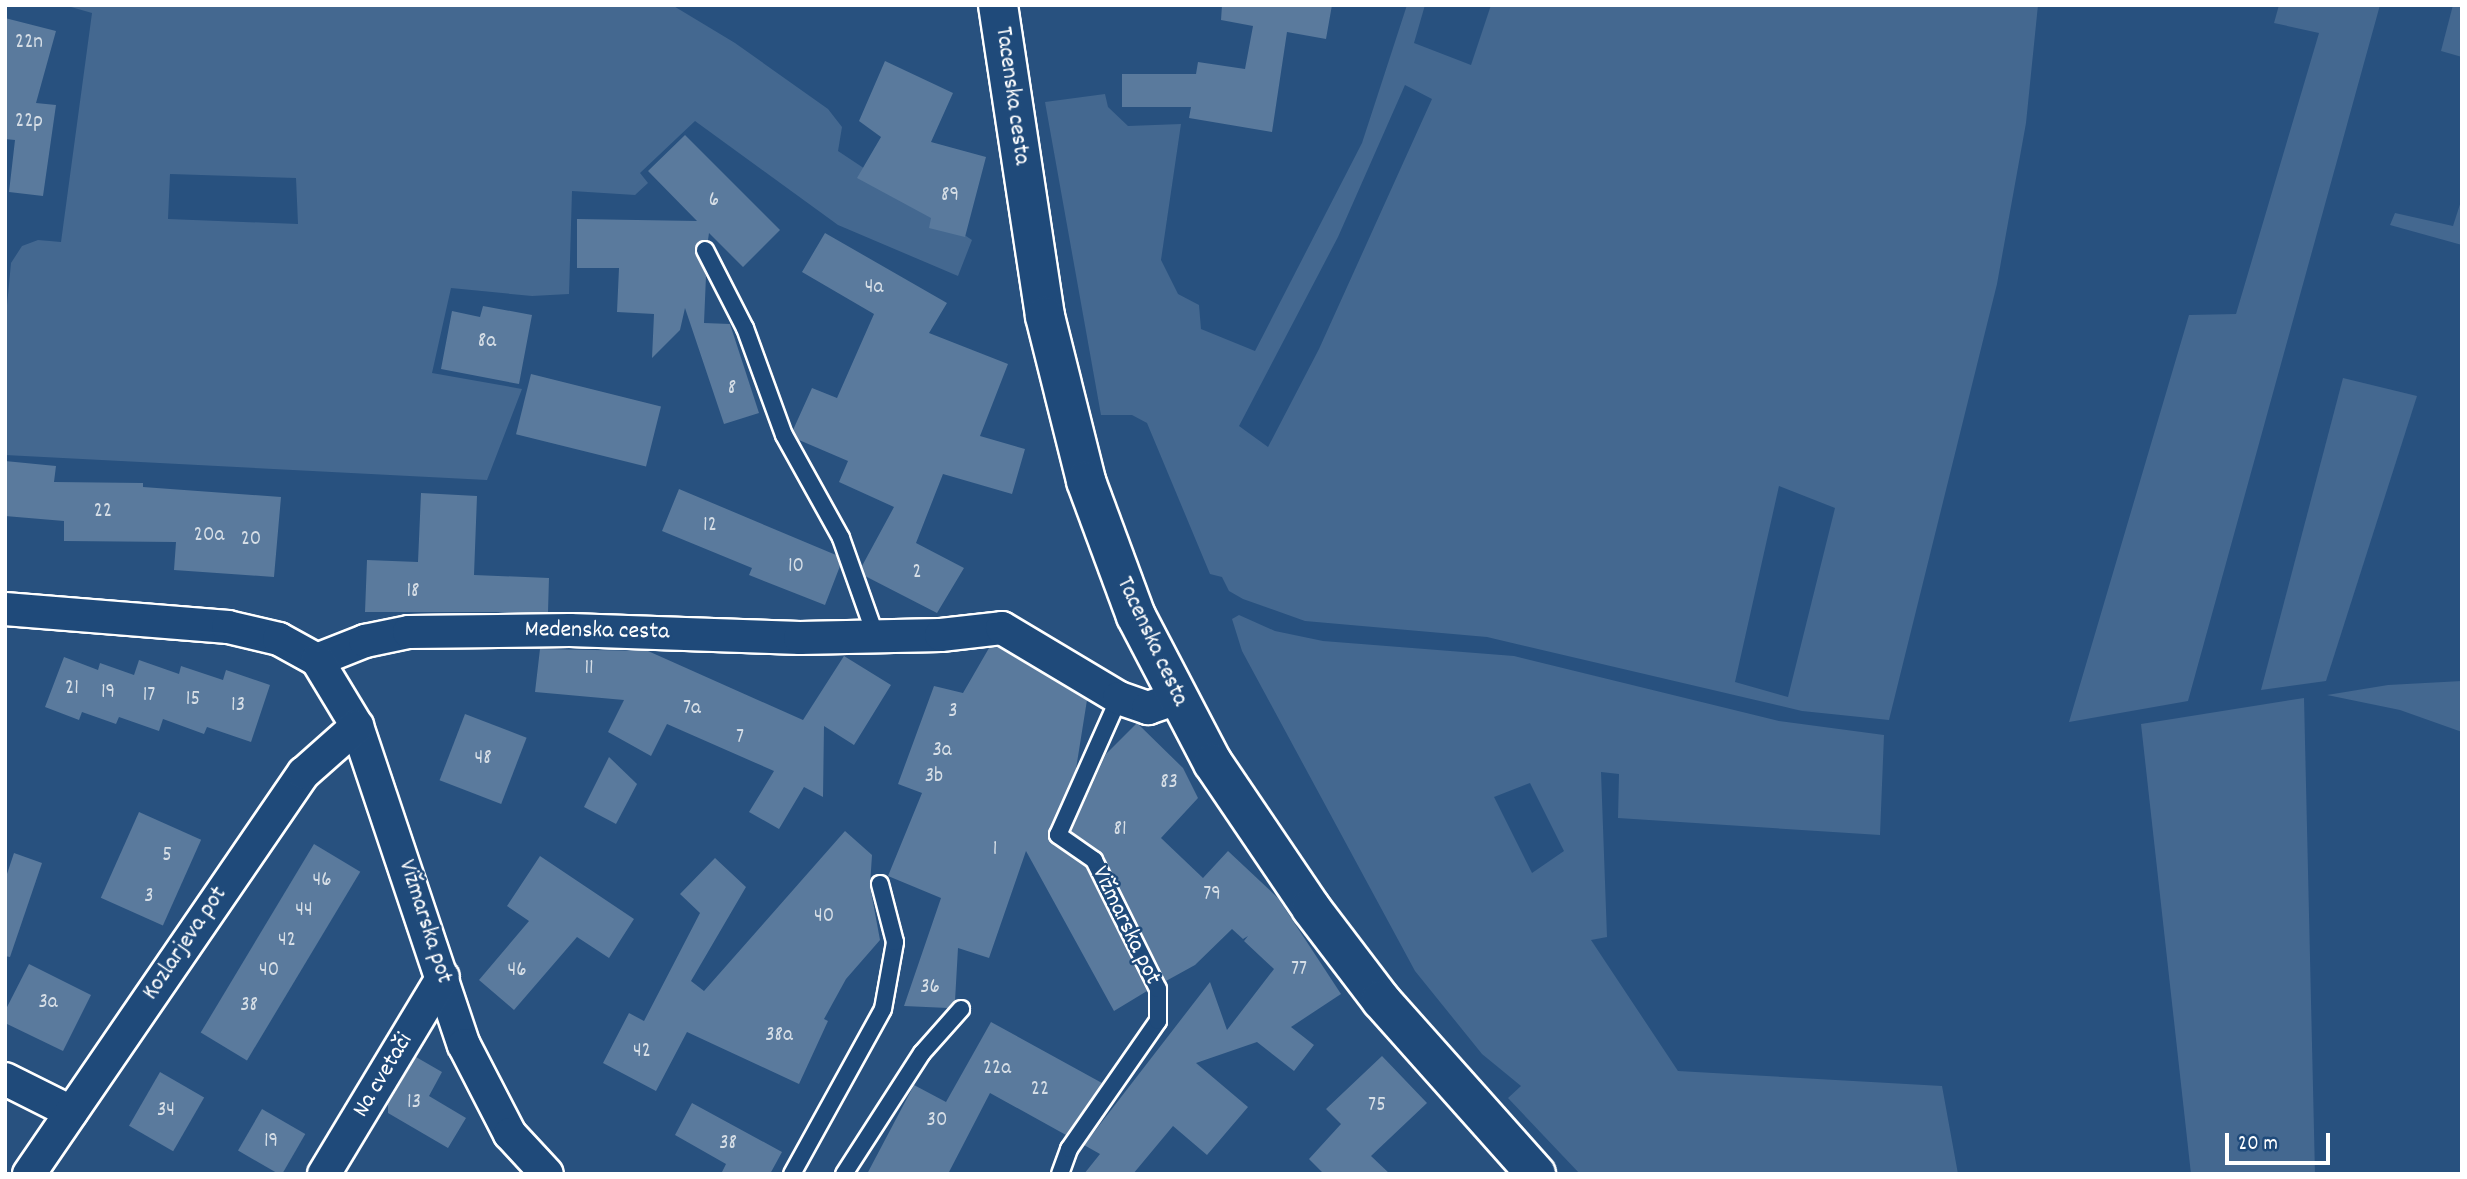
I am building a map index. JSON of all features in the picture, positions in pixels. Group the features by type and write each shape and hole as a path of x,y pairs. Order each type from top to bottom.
{"main road":[{"name":"Tacenska cesta","path":"998,5 1045,316 1075,441 1123,587 1177,698 1241,807 1358,969 1536,1174"}],"street":[{"path":"5,610 228,627 279,639 317,660"},
{"name":"Medenska cesta","path":"317,660 365,641 409,632 570,629 876,636 1002,628 1119,698 1147,708 1177,698"},
{"name":"Vižmarska pot","path":"317,660 357,726 464,1045 509,1134 547,1174"},
{"name":"Kozlarjeva pot","path":"31,1173 304,773 357,726"},
{"name":"Na cvetači","path":"324,1174 443,977"},
{"path":"5,1079 71,1112"}],"lane":[{"path":"705,250 745,328 784,435 841,538 876,636"},
{"name":"Vižmarska pot","path":"1060,1174 1069,1149 1158,1021 1160,1008 1158,989 1094,860 1058,835 1119,698"},
{"path":"792,1174 883,1009 895,943 880,884"},
{"path":"844,1174 922,1053 961,1009"}],"shaded area":[{"path":"64,5 672,5 735,43 828,109 842,127 838,151 972,240 958,276 838,225 695,121 640,173 648,183 635,195 572,191 569,294 532,296 451,288 432,373 522,389 487,480 5,455 5,326 11,263 22,246 38,240 61,242 92,13","holes":["170,174 296,178 298,224 168,219"]},
{"path":"1407,5 1425,5 1414,43 1471,65 1491,5 2038,5 2026,123 1997,284 1889,720 1802,711 1487,637 1305,621 1243,599 1229,591 1222,577 1210,574 1147,423 1132,415 1101,415 1045,102 1105,94 1108,107 1128,126 1181,124 1161,260 1178,294 1199,305 1201,329 1255,351 1362,143","holes":["1405,85 1432,99 1319,349 1268,447 1239,426 1338,237","1779,486 1835,508 1788,697 1735,682"]},
{"path":"2279,5 2380,5 2188,701 2069,722 2189,315 2236,314 2319,33 2274,23"},
{"path":"2453,5 2462,5 2462,57 2441,51"},
{"path":"2462,198 2462,245 2390,225 2395,213 2453,226"},
{"path":"2343,378 2417,396 2326,681 2261,690"},
{"path":"1239,615 1275,631 1323,641 1514,656 1779,721 1884,735 1880,835 1618,818 1619,774 1601,772 1607,937 1591,940 1678,1071 1942,1086 1958,1174 1580,1174 1508,1098 1521,1086 1482,1054 1415,971 1242,651 1232,619","holes":["1530,783 1564,851 1532,873 1494,797"]},
{"path":"2462,681 2462,732 2400,710 2327,695 2388,685"},
{"path":"2304,698 2315,1174 2191,1174 2141,724"}],"building":[{"path":"1222,5 1332,5 1326,39 1287,32 1272,132 1189,118 1191,107 1122,107 1122,74 1196,74 1198,62 1245,69 1253,26 1221,20"},
{"path":"5,18 56,31 36,103 56,105 43,196 9,192 15,140 5,139"},
{"path":"885,61 953,93 931,142 986,157 965,237 929,228 931,218 857,178 881,137 859,121"},
{"path":"685,135 780,230 743,267 709,233 708,240 700,241 695,249 706,276 704,323 730,324 759,413 724,424 685,308 680,330 652,358 654,314 617,312 619,268 577,268 577,219 697,221 648,171"},
{"path":"825,233 947,303 929,333 1008,364 980,436 1025,449 1012,494 943,474 916,543 964,568 937,613 865,576 862,566 894,507 839,482 848,461 799,440 793,430 812,388 837,398 874,314 802,272"},
{"path":"483,306 532,315 519,384 441,369 452,311 480,317"},
{"path":"531,374 661,406 646,467 516,434"},
{"path":"5,461 56,466 54,482 143,483 143,487 281,497 274,577 174,570 176,542 64,541 64,521 5,516"},
{"path":"679,489 836,555 840,566 825,605 749,575 752,568 662,531"},
{"path":"421,493 477,496 474,575 549,578 548,612 365,612 367,560 418,562"},
{"path":"998,647 1087,700 1076,769 1048,836 1086,867 1147,991 1114,1011 1026,851 989,958 958,948 955,1001 948,1008 904,1006 941,898 888,876 922,793 898,784 934,686 963,693 989,648"},
{"path":"540,649 648,651 803,720 844,656 891,685 854,745 824,726 823,797 804,787 779,829 749,812 774,771 667,724 651,756 608,732 624,700 535,692"},
{"path":"64,657 98,670 100,663 134,675 139,660 179,674 181,666 223,680 226,670 270,685 251,742 207,727 204,734 163,719 159,731 119,717 116,724 82,712 79,720 45,707"},
{"path":"465,714 527,738 501,804 440,780"},
{"path":"1137,723 1183,768 1198,798 1161,838 1203,878 1228,851 1278,898 1341,994 1291,1027 1314,1045 1294,1071 1257,1042 1196,1063 1248,1107 1207,1155 1173,1126 1133,1174 1084,1174 1100,1154 1084,1145 1210,982 1227,1030 1274,969 1244,941 1248,936 1243,939 1232,929 1195,965 1166,981 1103,855 1071,831 1106,754"},
{"path":"609,757 637,784 616,824 584,807"},
{"path":"139,812 201,840 163,926 101,898"},
{"path":"845,831 872,855 870,886 880,940 846,979 824,1019 828,1021 799,1084 687,1032 656,1091 603,1063 629,1013 644,1021 700,913 680,894 715,858 746,887 691,981 704,991"},
{"path":"314,844 360,872 247,1060 201,1033"},
{"path":"14,853 42,863 10,957 5,956 5,880"},
{"path":"540,856 634,919 609,958 577,937 514,1010 479,980 529,921 507,906"},
{"path":"29,964 91,995 63,1051 5,1023 5,1011"},
{"path":"991,1022 1102,1083 1066,1135 990,1093 948,1174 867,1174 914,1085 946,1102"},
{"path":"1382,1056 1427,1103 1371,1156 1390,1174 1324,1174 1309,1159 1341,1124 1326,1109"},
{"path":"416,1057 442,1072 429,1096 466,1118 448,1148 388,1113 388,1104"},
{"path":"160,1072 204,1098 173,1151 129,1126"},
{"path":"692,1103 782,1152 770,1174 721,1174 726,1164 675,1135"},
{"path":"262,1109 305,1134 282,1174 238,1151"}]}
